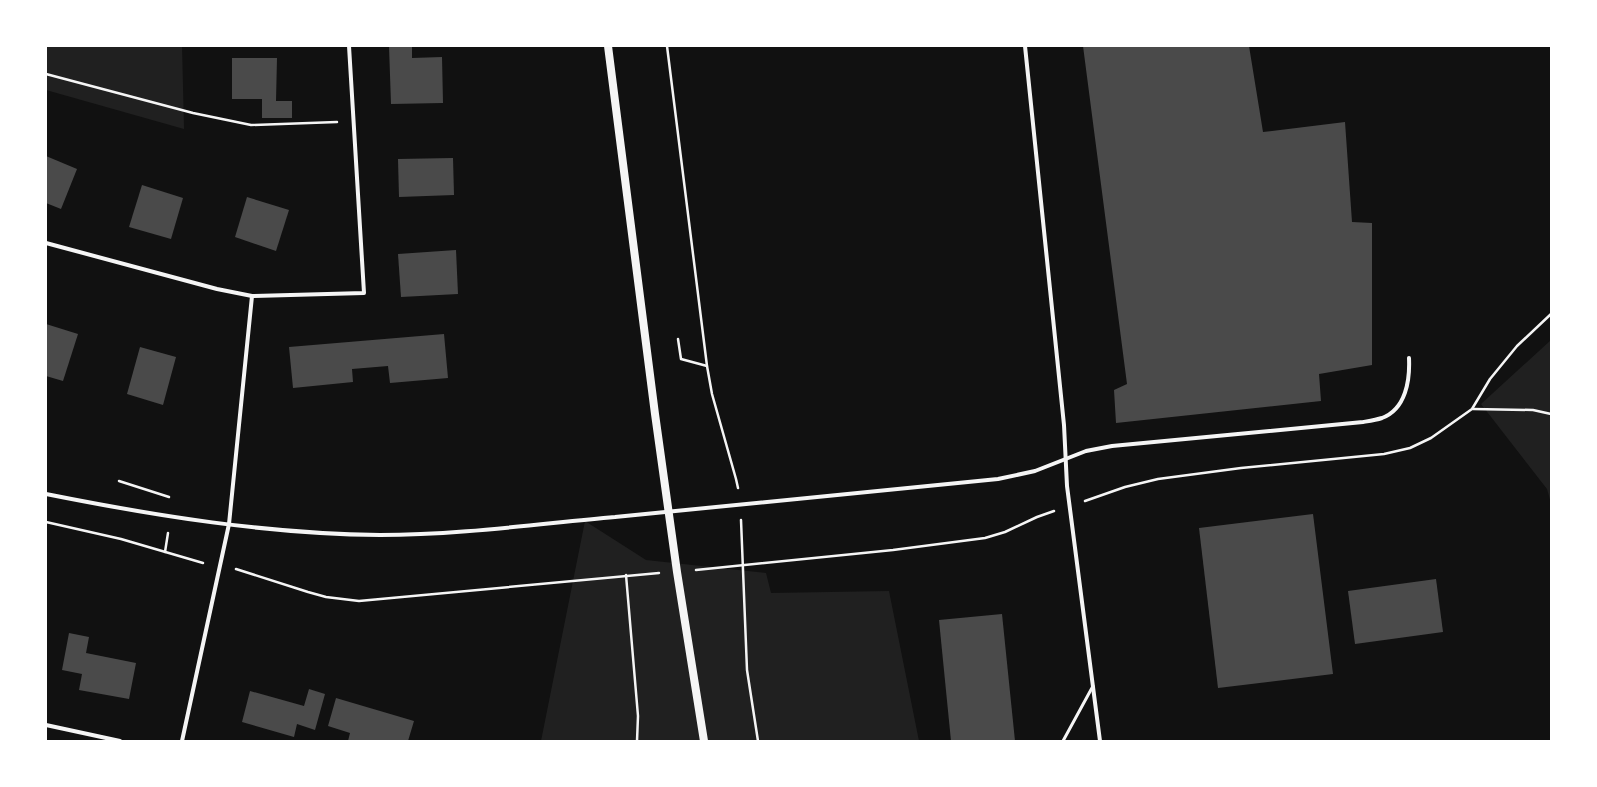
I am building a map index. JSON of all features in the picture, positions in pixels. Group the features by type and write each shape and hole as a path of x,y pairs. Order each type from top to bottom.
{"main road":[{"path":"608,46 654,414 704,741"}],"street":[{"path":"46,243 217,289 252,296 364,293 350,46"},
{"path":"1025,46 1064,425 1065,460 1100,741"},
{"path":"182,741 229,524 252,296"},
{"path":"46,494 169,517 329,533 381,535 499,528 668,512 998,478 1035,471 1086,452 1112,446 1363,422 1383,418 1394,410 1404,397 1408,385 1409,358"},
{"path":"46,725 120,741"}],"lane":[{"path":"1063,741 1093,685"}],"path":[{"path":"667,46 707,366 712,394 736,479 740,504 743,531 747,670 758,741"},
{"path":"46,74 193,113 251,125 354,122"},
{"path":"744,565 893,550 985,538 1006,532 1037,517 1125,486 1158,479 1241,468 1384,454 1410,448 1432,438 1472,409 1490,379 1517,346 1551,314"},
{"path":"678,339 681,359 707,366"},
{"path":"1472,409 1533,410 1551,414"},
{"path":"46,522 121,539 194,561 243,570 308,592 359,601 487,590 626,575 631,652 638,716 637,741"}],"shaded area":[{"path":"46,46 182,46 184,129 46,90"},
{"path":"1551,340 1551,503 1547,489 1481,404"},
{"path":"585,521 646,560 766,573 771,593 889,591 919,741 541,741"}],"building":[{"path":"389,46 412,46 412,58 442,57 443,103 391,104"},
{"path":"1083,46 1249,46 1263,132 1345,122 1352,222 1372,223 1372,365 1319,374 1321,401 1116,423 1114,390 1127,384"},
{"path":"232,58 277,58 276,101 292,101 292,118 262,118 262,99 232,99"},
{"path":"46,156 77,169 61,209 46,203"},
{"path":"453,158 454,195 399,197 398,159"},
{"path":"142,185 183,198 171,239 129,227"},
{"path":"247,197 289,210 276,251 235,237"},
{"path":"456,250 458,294 401,297 398,254"},
{"path":"46,324 78,334 63,381 46,376"},
{"path":"444,334 448,378 390,383 388,366 352,369 353,382 293,388 289,347"},
{"path":"140,347 176,357 163,405 127,394"},
{"path":"1313,514 1333,674 1218,688 1199,528"},
{"path":"1436,579 1443,632 1355,644 1348,591"},
{"path":"1002,614 1015,741 951,741 939,620"},
{"path":"69,633 89,637 86,653 136,663 129,699 79,690 82,674 62,670"},
{"path":"309,689 325,694 315,730 297,724 294,737 242,722 250,691 304,706"},
{"path":"336,698 414,721 408,741 348,741 350,733 328,726"}]}
